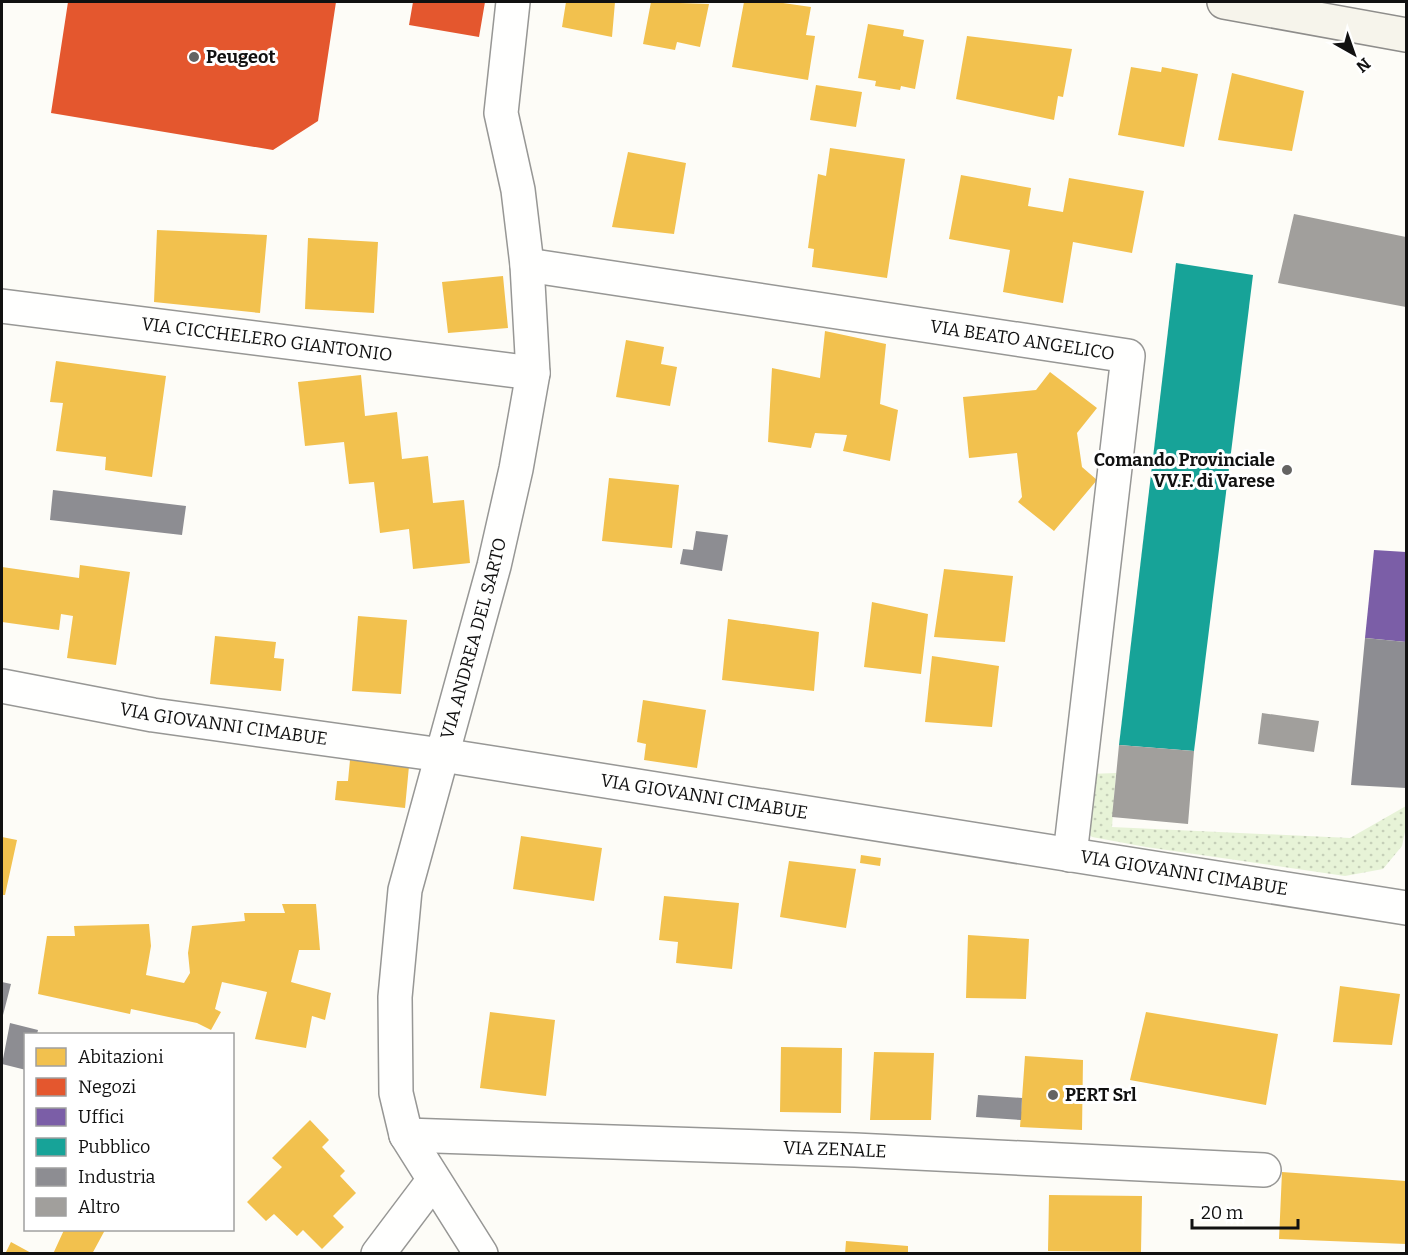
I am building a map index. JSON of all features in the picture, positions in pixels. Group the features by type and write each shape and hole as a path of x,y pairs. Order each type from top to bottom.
{"main road":[{"path":"1224,2 1407,35"}],"street":[{"name":"VIA ANDREA DEL SARTO","path":"481,1254 406,1135 396,1093 395,997 405,890 494,566 516,469 533,373 527,265 518,190 501,113 513,2"},
{"name":"VIA BEATO ANGELICO","path":"527,265 1128,356 1070,855"},
{"name":"VIA CICCHELERO GIANTONIO","path":"2,306 533,373"},
{"name":"VIA GIOVANNI CIMABUE","path":"2,686 153,715 442,755 1407,908"},
{"name":"VIA ZENALE","path":"406,1135 855,1150 1264,1170"},
{"path":"378,1254 433,1181"}],"green space":[{"path":"1116,773 1112,827 1350,838 1406,806 1406,827 1402,846 1383,869 1345,876 1092,837 1083,829 1089,774"}],"building: Abitazioni":[{"path":"566,2 615,2 612,37 562,27"},
{"path":"651,2 709,4 700,47 677,42 675,50 643,44"},
{"path":"744,2 776,2 811,7 806,35 815,36 808,80 732,67"},
{"path":"868,24 904,30 903,36 924,40 915,89 901,86 900,90 875,86 876,81 858,78"},
{"path":"967,36 1072,49 1063,97 1058,96 1054,120 956,99"},
{"path":"1131,67 1161,72 1162,67 1198,74 1184,147 1118,135"},
{"path":"1232,73 1304,91 1292,151 1218,140"},
{"path":"816,85 862,92 856,127 810,120"},
{"path":"830,148 905,159 887,278 812,267 814,249 808,248 818,174 826,176"},
{"path":"628,152 686,163 674,234 612,227"},
{"path":"961,175 1031,188 1028,206 1063,212 1069,178 1144,191 1132,253 1073,242 1063,303 1003,292 1010,250 949,239"},
{"path":"157,230 267,235 260,313 154,302"},
{"path":"308,238 378,242 374,313 305,309"},
{"path":"503,276 508,328 448,333 442,282"},
{"path":"825,331 886,344 880,404 898,410 890,461 843,451 847,435 815,433 811,448 768,442 772,368 820,378"},
{"path":"626,340 664,347 661,364 677,367 670,406 616,397"},
{"path":"56,361 166,376 152,477 105,470 106,457 56,451 63,403 50,402"},
{"path":"1050,372 1097,408 1077,433 1082,467 1097,480 1054,531 1018,502 1022,497 1017,453 969,458 963,397 1036,390"},
{"path":"361,375 365,416 397,412 402,459 428,456 433,503 464,500 470,563 413,569 409,529 380,533 374,482 349,484 344,442 305,446 298,382"},
{"path":"609,478 679,485 672,548 602,541"},
{"path":"80,565 130,572 116,665 67,658 73,616 61,614 59,630 2,622 2,567 79,578"},
{"path":"944,569 1013,576 1005,642 934,637"},
{"path":"872,602 928,614 921,674 864,667"},
{"path":"358,616 407,620 401,694 352,691"},
{"path":"728,619 819,632 814,691 722,680"},
{"path":"215,636 276,642 274,658 284,659 281,691 210,684"},
{"path":"932,656 999,666 992,727 925,722"},
{"path":"643,700 706,710 697,768 644,760 646,744 637,742"},
{"path":"350,760 409,766 405,808 335,800 337,781 348,781"},
{"path":"521,836 602,848 594,901 513,889"},
{"path":"2,837 17,840 5,895 2,895"},
{"path":"861,855 881,858 880,866 860,863"},
{"path":"789,861 856,869 846,928 780,917"},
{"path":"664,896 739,903 732,969 676,963 678,942 659,940"},
{"path":"282,904 316,904 320,950 299,950 291,982 331,993 325,1020 312,1016 306,1048 255,1039 267,992 222,982 215,1009 221,1012 211,1030 197,1023 131,1009 130,1014 38,994 47,936 75,936 74,926 149,924 151,946 146,975 184,983 190,973 188,953 192,926 245,921 244,913 285,913"},
{"path":"968,935 1029,939 1026,999 966,998"},
{"path":"1340,986 1400,994 1392,1045 1333,1042"},
{"path":"490,1012 555,1020 546,1096 480,1088"},
{"path":"1146,1012 1278,1034 1266,1105 1130,1080"},
{"path":"781,1047 842,1048 841,1113 780,1112"},
{"path":"874,1052 934,1053 931,1120 870,1120"},
{"path":"1025,1056 1083,1060 1082,1130 1020,1127"},
{"path":"310,1120 329,1140 322,1147 345,1171 340,1176 356,1193 333,1216 344,1227 322,1249 303,1230 297,1236 274,1214 266,1221 247,1202 282,1167 272,1158"},
{"path":"1282,1172 1406,1181 1406,1244 1279,1239"},
{"path":"1049,1195 1142,1196 1141,1252 1048,1251"},
{"path":"64,1231 104,1231 92,1254 53,1254"},
{"path":"846,1241 908,1246 908,1254 845,1254"},
{"path":"11,1242 33,1254 5,1254"}],"building: Negozi":[{"name":"Peugeot","path":"68,2 336,2 318,121 273,150 51,113"},
{"path":"413,2 485,2 479,37 409,25"}],"building: Uffici":[{"path":"1374,550 1406,552 1406,642 1365,638"}],"building: Pubblico":[{"path":"1176,263 1253,275 1194,751 1119,745"}],"building: Industria":[{"path":"53,490 186,506 182,535 50,520"},
{"path":"696,531 728,535 722,571 680,564 683,549 693,550"},
{"path":"1365,638 1406,642 1406,788 1351,785"},
{"path":"2,982 11,984 2,1019"},
{"path":"10,1023 38,1030 37,1033 24,1033 24,1070 2,1064"},
{"path":"978,1095 1022,1098 1021,1120 976,1117"}],"building: Altro":[{"path":"1294,214 1406,237 1406,307 1278,283"},
{"path":"1262,713 1319,721 1314,752 1258,744"},
{"path":"1119,745 1194,751 1188,824 1112,817"}],"place":[{"name":"Peugeot","path":"194,57"},
{"name":"Comando Provinciale VV.F. di Varese","path":"1287,470"},
{"name":"PERT Srl","path":"1053,1095"}]}
